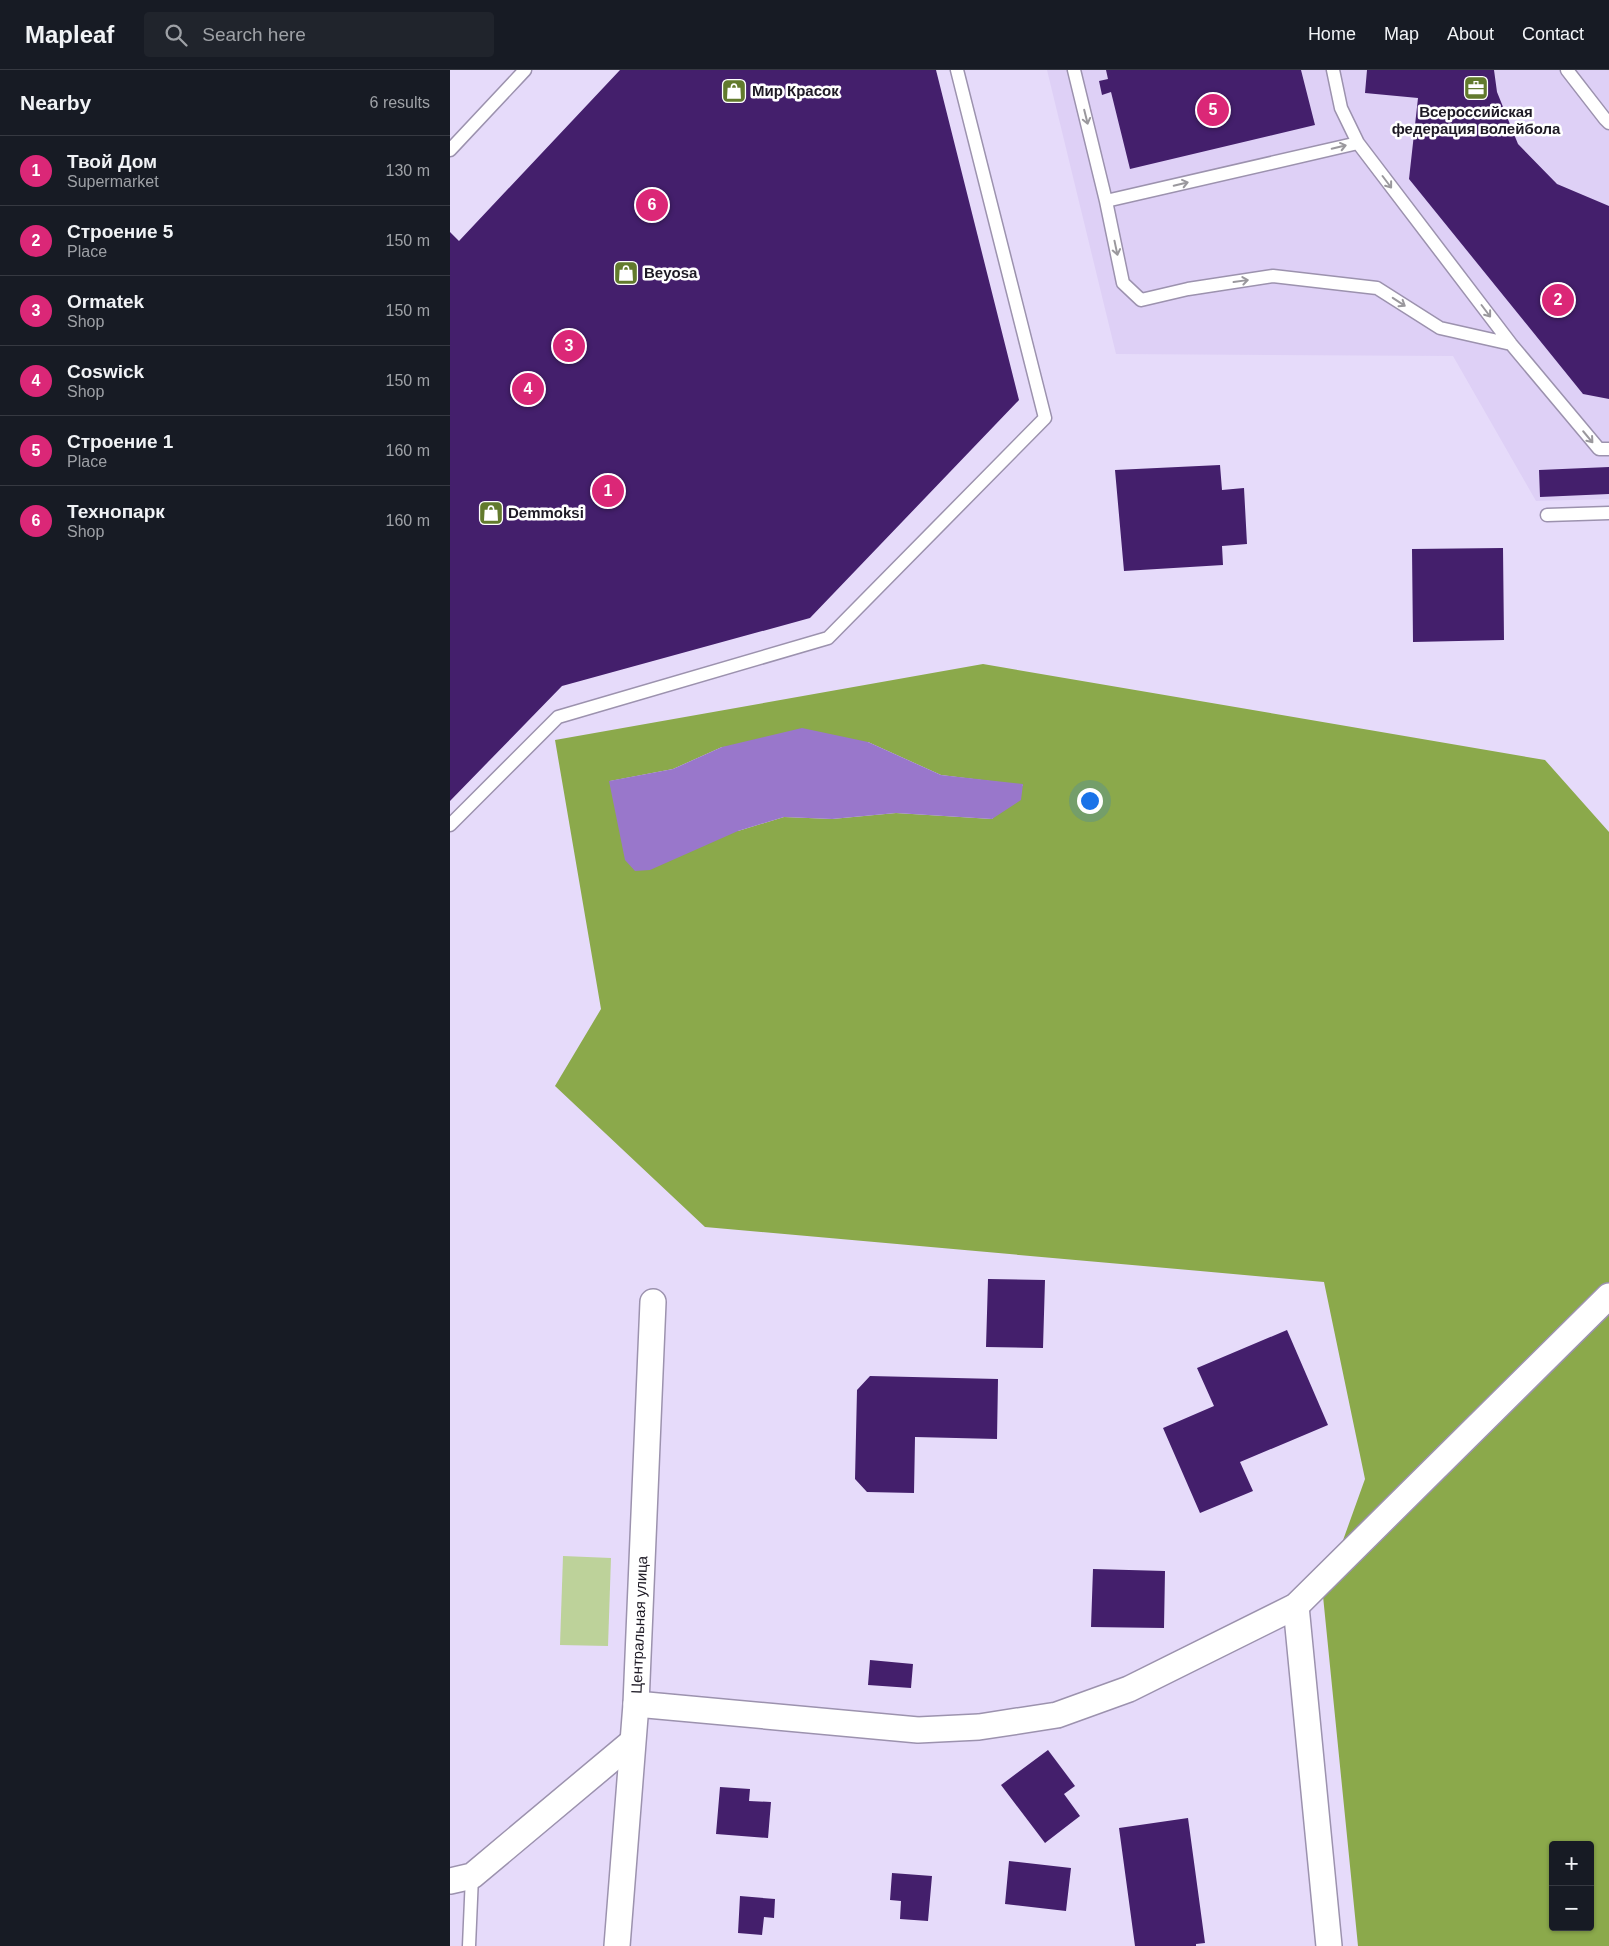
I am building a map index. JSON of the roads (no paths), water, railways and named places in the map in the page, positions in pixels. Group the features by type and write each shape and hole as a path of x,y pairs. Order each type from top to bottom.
{"street":[{"path":"636,1704 918,1730 979,1727 1058,1715 1129,1689 1296,1606 1609,1296"},
{"name":"Центральная улица","path":"617,1946 636,1704 653,1302"},
{"path":"1296,1606 1329,1946"},
{"path":"461,1879 632,1742"}],"lane":[{"path":"450,150 525,70"},
{"path":"450,825 558,717 828,638 1045,418 958,70"},
{"path":"1074,70 1106,201 1123,282 1141,300 1188,289 1273,276 1377,288 1440,328 1511,344"},
{"path":"1333,70 1341,108 1358,143 1511,344 1599,449 1609,450"},
{"path":"1567,70 1609,122"},
{"path":"1106,201 1358,143"},
{"path":"1547,515 1609,513"},
{"path":"461,1879 470,1946"}],"place":[{"name":"Всероссийская федерация волейбола","path":"1476,88"},
{"name":"Мир Красок","path":"734,91"},
{"name":"Строение 1","path":"1213,110"},
{"name":"Технопарк","path":"652,205"},
{"name":"Beyosa","path":"626,273"},
{"name":"Строение 5","path":"1558,300"},
{"name":"Ormatek","path":"569,346"},
{"name":"Coswick","path":"528,389"},
{"name":"Твой Дом","path":"608,491"},
{"name":"Demmoksi","path":"491,513"}]}
